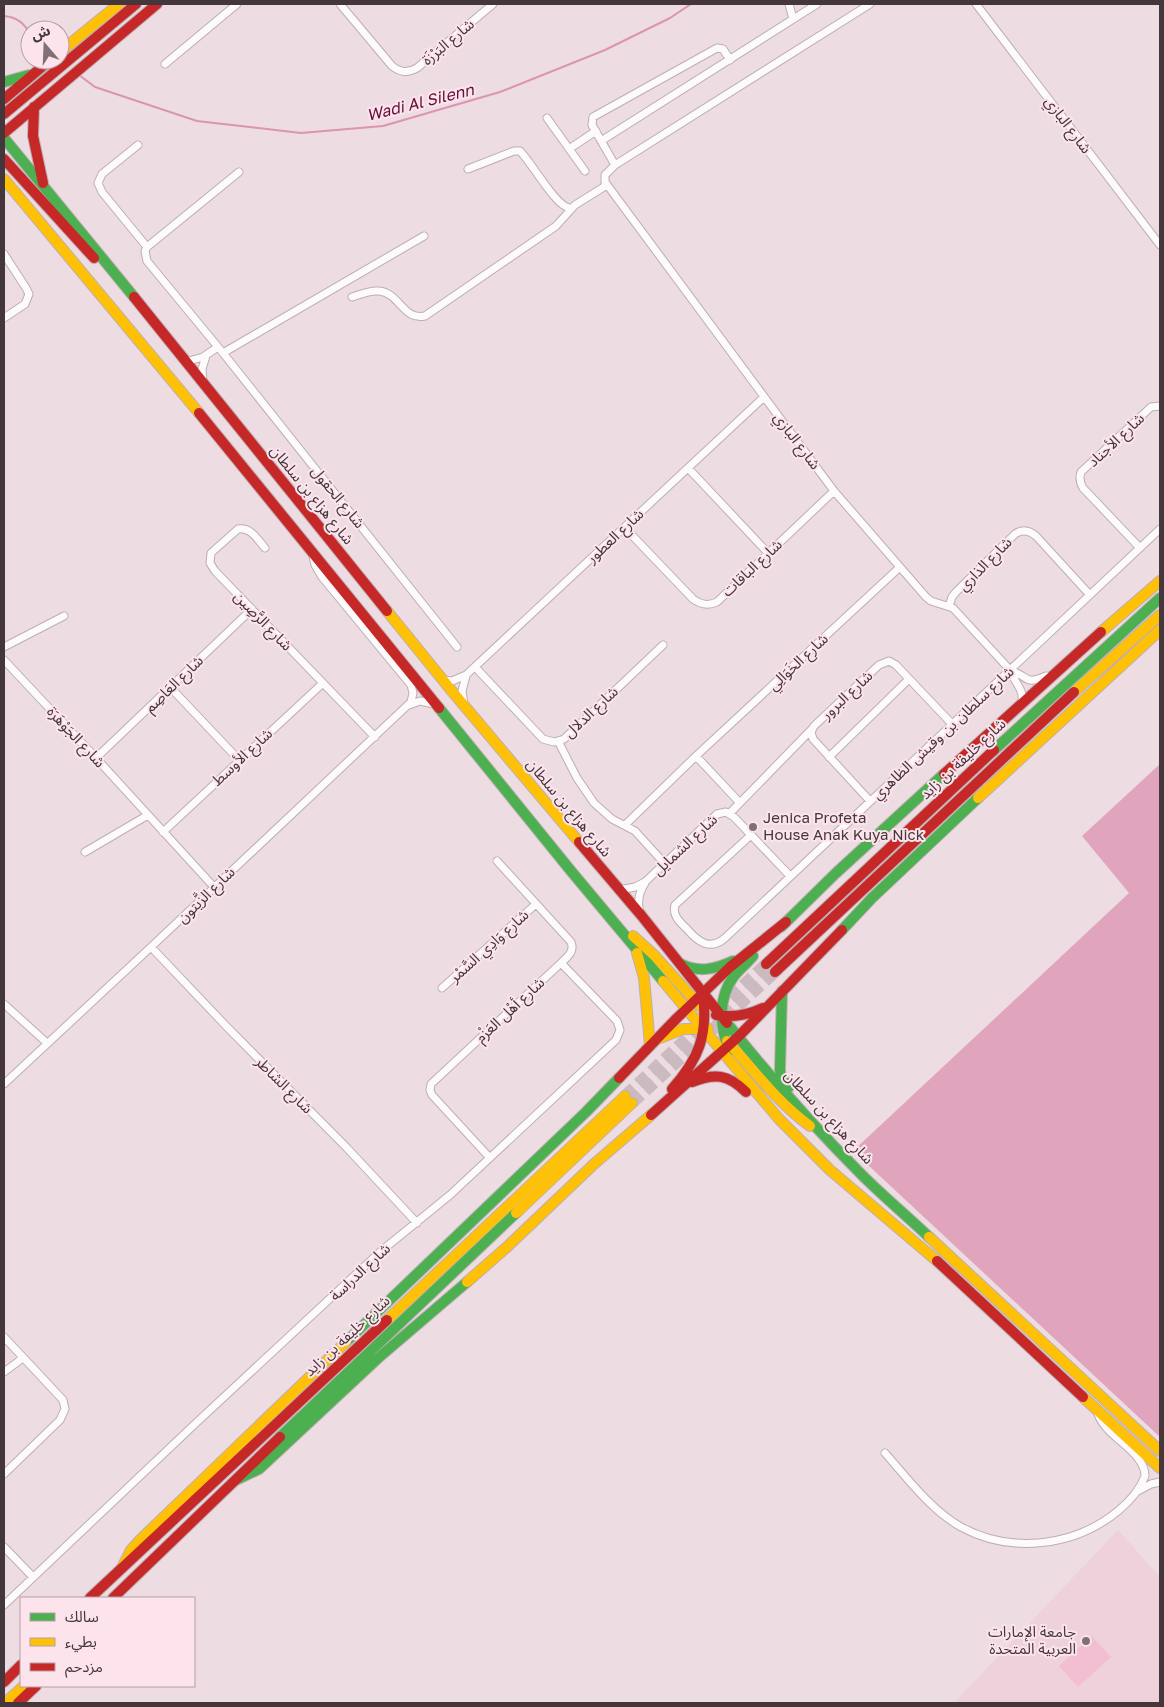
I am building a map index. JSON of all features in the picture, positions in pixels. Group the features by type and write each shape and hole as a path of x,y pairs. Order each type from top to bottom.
{"main road":[{"path":"70,44 119,4"},
{"path":"4,114 136,4"},
{"path":"6,128 53,92 157,4"},
{"path":"4,99 38,70"},
{"path":"4,82 25,77 35,72"},
{"path":"34,107 33,139 44,188"},
{"name":"شارع هزاع بن سلطان","path":"4,138 122,281 185,362 442,680 618,890 642,915 721,1016"},
{"path":"4,159 98,262 108,272 122,281"},
{"path":"4,179 199,413 410,675 686,1009 702,1028 728,1043"},
{"path":"4,189 178,399 199,413"},
{"path":"1160,581 1022,702 824,884 732,978 724,997 721,1016 728,1043 743,1078 796,1137 830,1170 937,1261 1160,1468"},
{"name":"شارع خليفة بن زايد","path":"766,964 987,756 1160,598"},
{"name":"شارع خليفة بن زايد","path":"775,972 1038,726 1160,615"},
{"path":"234,1480 259,1469 378,1359 507,1247 594,1164 686,1085 769,1005 908,864 1160,630"},
{"path":"614,922 636,938 654,955 704,1009 721,1016 747,1015 769,1005"},
{"path":"678,962 692,969 709,969 724,965 738,958 786,922"},
{"path":"123,1567 131,1550 140,1540 586,1112 686,1009 730,967 786,922"},
{"path":"635,947 644,978 652,1043"},
{"path":"782,990 780,1070 785,1083 813,1118 822,1133"},
{"path":"594,1164 667,1094 688,1070 697,1056 704,1009 703,993"},
{"path":"652,1043 683,1029 702,1028 713,1030 728,1043 758,1078 793,1114 822,1133"},
{"path":"686,1085 703,1078 726,1076 738,1082 783,1133 789,1137 796,1137"},
{"name":"شارع خليفة بن زايد","path":"91,1597 629,1100 114,1597"},
{"name":"شارع هزاع بن سلطان","path":"822,1133 870,1182 1160,1451"},
{"path":"4,1682 20,1666"},
{"path":"5,1703 23,1687"},
{"path":"18,1703 35,1687"}],"street":[{"path":"165,64 237,4"},
{"name":"شارع البَرْزَة","path":"340,4 390,64 404,72 417,68 493,4"},
{"path":"789,4 794,19"},
{"path":"601,141 817,4"},
{"path":"352,297 372,291 382,292 394,298 408,314 416,317 425,316 556,226 570,208 607,185 605,175 615,165 870,4"},
{"name":"شارع البازي","path":"976,4 1160,245"},
{"path":"615,165 592,122 595,116 716,48 724,50 730,60"},
{"path":"547,118 585,172"},
{"path":"569,148 596,131"},
{"path":"138,145 102,174 98,183 102,192 148,247 239,172"},
{"path":"468,169 514,150 520,151 555,197 564,207 570,208"},
{"name":"شارع البازي","path":"607,185 834,492 926,597 938,604 949,606 1011,671 1013,678 1022,691 1022,702"},
{"path":"185,362 220,350 424,236"},
{"name":"شارع الحقول","path":"148,247 146,251 147,261 457,647"},
{"path":"4,254 29,294 25,304 4,318"},
{"path":"203,383 202,369 206,356"},
{"name":"شارع العطور","path":"442,680 452,681 466,675 764,397"},
{"name":"شارع الأجناد","path":"1140,548 1083,488 1080,482 1080,475 1151,407 1160,406"},
{"path":"688,468 768,553"},
{"name":"شارع الباقات","path":"624,528 693,599 705,604 717,602 834,492"},
{"name":"شارع الرَّصِين","path":"265,548 250,531 242,528 238,529 215,550 210,558 211,567 375,737"},
{"name":"شارع سلطان بن وقيش الظاهري","path":"751,835 675,905 676,917 695,939 708,944 722,941 1160,529"},
{"name":"شارع الذاري","path":"949,606 956,592 1015,534 1022,531 1029,531 1036,536 1090,595"},
{"path":"312,551 315,565 322,577 411,685 413,698 408,705"},
{"name":"شارع الخَوَالِي","path":"625,825 696,756 900,567"},
{"name":"شارع العَاصِم","path":"96,758 252,609"},
{"path":"4,647 64,616"},
{"name":"شارع الدلال","path":"475,667 543,739 550,742 564,739 664,645"},
{"name":"شارع الجَوْهَرَة","path":"4,660 214,886"},
{"name":"شارع البرور","path":"870,801 813,739 812,729 882,663 893,662 952,724"},
{"name":"شارع البازي","path":"1011,671 1032,681 1052,675"},
{"path":"466,675 462,691 466,707"},
{"path":"830,757 910,679"},
{"name":"شارع الأوسط","path":"163,832 323,684"},
{"path":"171,688 239,760"},
{"path":"408,705 427,701 438,707"},
{"name":"شارع الزَّيتون","path":"4,1084 408,705"},
{"path":"730,813 812,729"},
{"path":"558,741 577,778 594,803 612,819 635,831 665,864"},
{"path":"696,756 740,803"},
{"name":"شارع الشمايل","path":"618,890 635,887 645,882 717,814 722,812 730,813 790,876"},
{"path":"85,852 148,815"},
{"name":"شارع أهْل العَزْم","path":"490,1158 432,1095 430,1090 431,1084 561,963 571,953 572,945 497,861"},
{"name":"شارع الشمايل","path":"642,915 639,898 645,882"},
{"name":"شارع وَادِي السَّمْر","path":"442,988 536,904"},
{"name":"شارع الشاطر","path":"151,947 347,1148 417,1223"},
{"name":"شارع الدراسة","path":"4,1605 380,1252 436,1208 614,1042 619,1035 619,1027 615,1019 561,963"},
{"path":"4,1004 48,1043"},
{"path":"4,1337 64,1404 64,1413 60,1420 4,1474"},
{"path":"4,1372 23,1358"},
{"path":"1096,1409 1105,1426 1142,1463 1146,1476 1138,1492"},
{"path":"885,1453 933,1505 953,1522 982,1536 1009,1542 1051,1542 1078,1535 1102,1523 1148,1485 1160,1482"},
{"path":"4,1547 33,1578"}],"shaded area":[{"path":"1160,764 1160,1437 853,1151 1129,893 1082,836"},
{"name":"جامعة الإمارات العربية المتحدة","path":"1118,1530 1160,1577 1160,1703 954,1703"},
{"path":"1092,1636 1111,1657 1078,1687 1059,1666"}],"waterway":[{"name":"Wadi Al Silenn","path":"79,75 95,87 197,121 301,133 383,126 500,92 605,50 670,18 691,4"},
{"name":"Wadi Al Silenn","path":"4,16 20,21"}],"tunnel":[{"path":"717,1010 766,964"},
{"path":"632,1103 775,972"},
{"path":"625,1096 702,1024"}],"traffic: fast":[{"path":"4,82 29,75"},
{"path":"4,138 134,297"},
{"path":"994,750 1160,598"},
{"path":"439,708 663,981"},
{"path":"781,927 836,873 944,774"},
{"path":"842,930 872,898 978,798"},
{"path":"729,1051 722,1022 725,994 734,976 753,956"},
{"path":"681,964 688,967 707,969 733,961"},
{"path":"782,991 780,1070 781,1077 789,1087"},
{"path":"727,1023 776,1082 827,1138 870,1183 929,1237"},
{"path":"346,1342 586,1112 619,1078"},
{"path":"280,1437 516,1213"},
{"path":"236,1480 259,1469 377,1359 467,1282"}],"traffic: slow":[{"path":"70,44 119,4"},
{"path":"4,179 199,413"},
{"path":"1101,632 1160,581"},
{"path":"387,611 579,842"},
{"path":"1074,692 1160,615"},
{"path":"978,798 1160,630"},
{"path":"633,936 654,955 700,1006"},
{"path":"637,953 644,978 650,1045"},
{"path":"663,981 779,1119 830,1170 937,1261"},
{"path":"660,1038 683,1029 708,1029"},
{"path":"727,1041 776,1096 810,1126"},
{"path":"387,1320 625,1096"},
{"path":"516,1213 632,1103"},
{"path":"467,1282 507,1247 594,1164 651,1115"},
{"path":"929,1237 1160,1451"},
{"path":"123,1566 131,1550 140,1540 346,1342"},
{"path":"1083,1397 1160,1468"},
{"path":"5,1703 23,1687"}],"traffic: jam":[{"path":"4,114 136,4"},
{"path":"4,133 157,4"},
{"path":"4,99 38,70"},
{"path":"34,107 33,136 43,183"},
{"path":"4,159 94,258"},
{"path":"134,297 387,611"},
{"path":"199,413 439,708"},
{"path":"944,774 1101,632"},
{"path":"775,972 1074,692"},
{"path":"766,964 994,750"},
{"path":"579,842 641,915 727,1023"},
{"path":"619,1078 730,967 786,922"},
{"path":"651,1115 738,1037 842,930"},
{"path":"672,1089 689,1067 700,1046 704,1022 703,994"},
{"path":"716,1015 740,1015 763,1008"},
{"path":"692,1082 708,1077 721,1077 733,1082 746,1092"},
{"path":"937,1261 1083,1397"},
{"path":"91,1597 387,1320"},
{"path":"114,1597 280,1437"},
{"path":"4,1682 20,1666"},
{"path":"18,1703 35,1687"}],"place":[{"name":"Jenica Profeta House Anak Kuya Nick","path":"753,827"},
{"name":"جامعة الإمارات العربية المتحدة","path":"1086,1641"}]}
